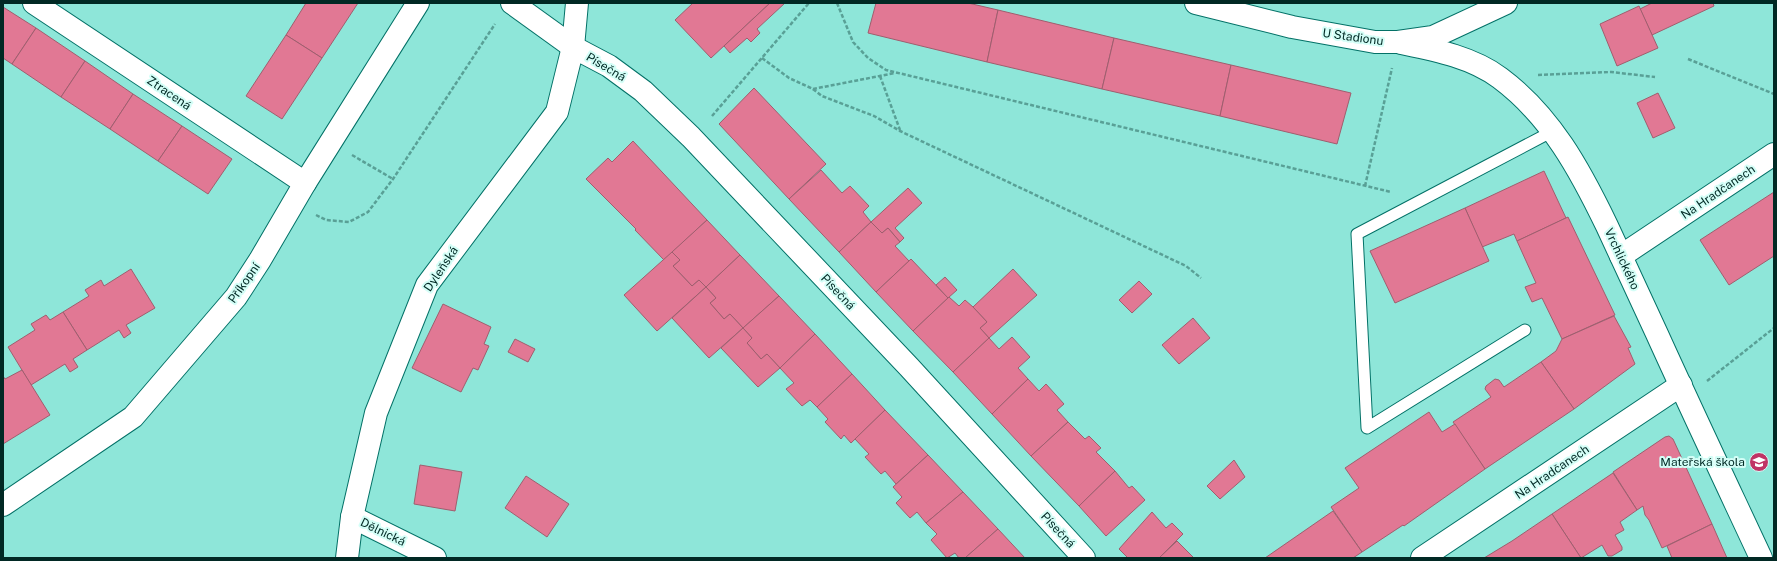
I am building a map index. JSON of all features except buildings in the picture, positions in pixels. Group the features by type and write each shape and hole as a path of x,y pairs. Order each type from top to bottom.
{"street":[{"name":"Ztracená","path":"34,3 305,183"},
{"name":"Příkopní","path":"3,504 134,417 236,297 260,260 305,183 418,3"},
{"name":"Písečná","path":"512,3 573,47 609,66 643,91 691,137 903,362 1084,558"},
{"name":"Dyleňská","path":"347,558 352,517 376,412 427,285 557,112 573,47 577,3"},
{"name":"U Stadionu","path":"1196,3 1292,26 1376,42 1398,42 1433,37 1506,3"},
{"name":"Vrchlického","path":"1398,42 1440,51 1455,56 1469,61 1500,77 1553,131 1581,174 1621,256 1761,558"},
{"name":"Na Hradčanech","path":"1621,256 1774,154"},
{"name":"Na Hradčanech","path":"1422,558 1683,391"},
{"name":"Dělnická","path":"352,517 435,558"}],"lane":[{"path":"1525,330 1367,428 1357,234 1553,131"}],"path":[{"path":"712,116 809,3"},
{"path":"837,3 853,42 868,58 886,70 1423,200"},
{"path":"294,202 326,220 349,222 368,212 393,180 495,23"},
{"path":"1365,186 1398,42"},
{"path":"762,58 789,78 813,89 822,96 874,116 900,131 1186,266 1201,278"},
{"path":"1688,59 1774,94"},
{"path":"1500,77 1611,72 1655,77"},
{"path":"813,89 896,73"},
{"path":"880,76 900,131"},
{"path":"331,143 393,180"},
{"path":"1683,391 1774,328"}],"place":[{"name":"Mateřská škola","path":"1759,462"}]}
